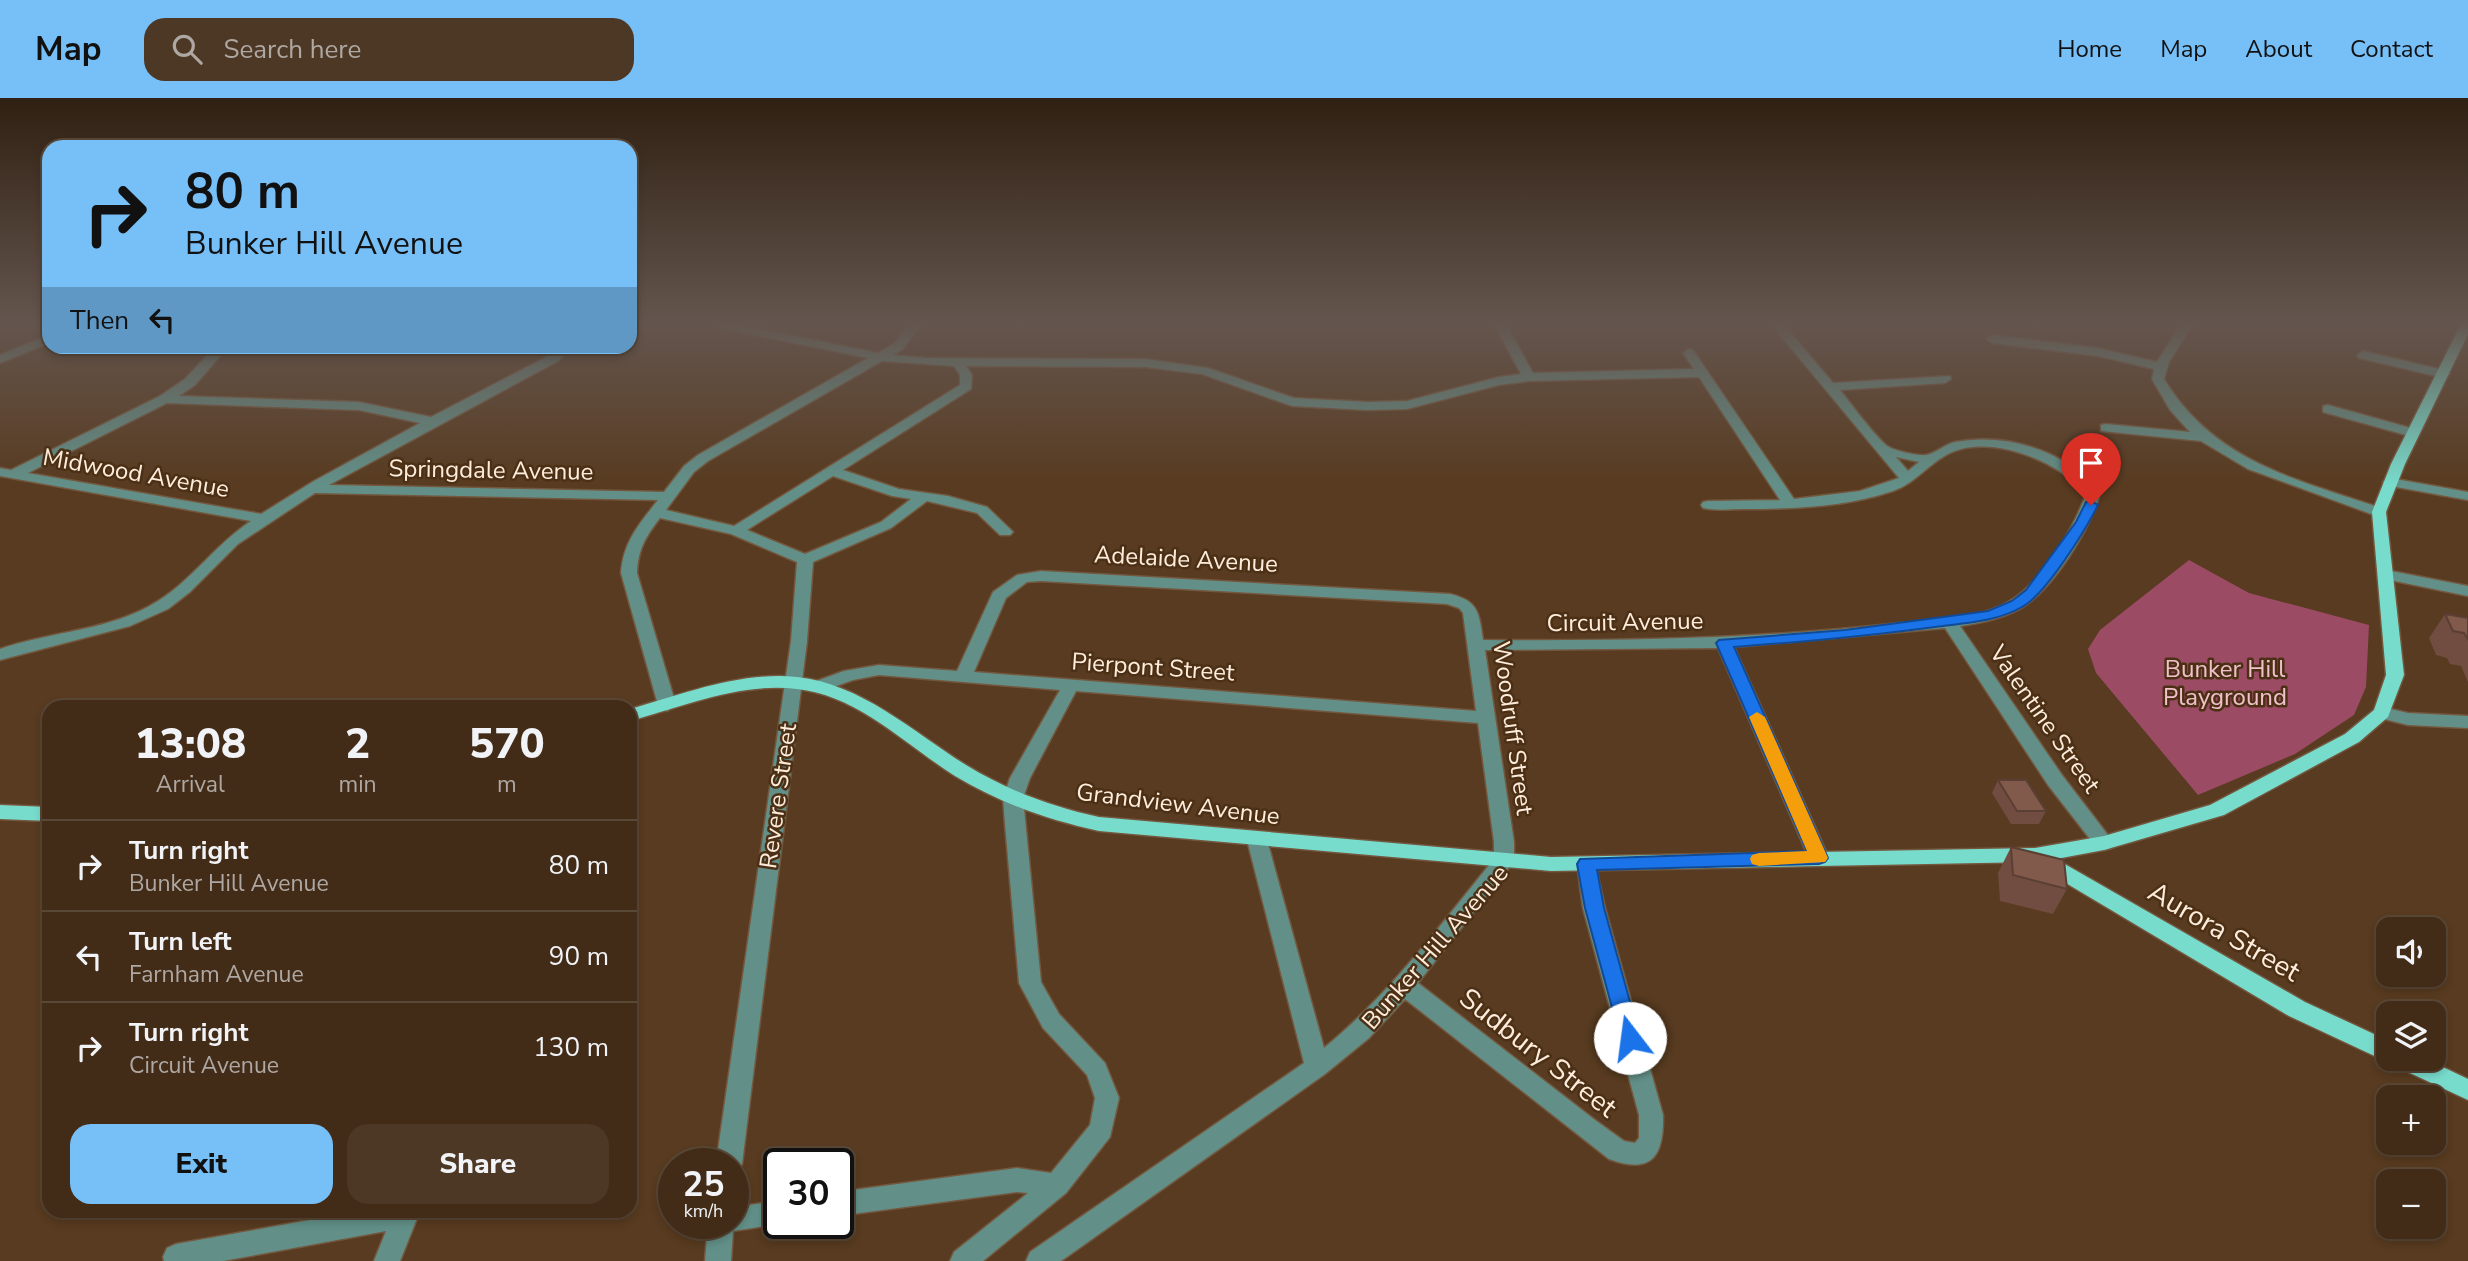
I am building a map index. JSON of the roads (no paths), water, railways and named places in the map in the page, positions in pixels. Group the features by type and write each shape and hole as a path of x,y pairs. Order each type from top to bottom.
{"main road":[{"path":"2382,713 2395,675 2379,512 2390,482 2442,378"},
{"name":"Grandview Avenue","path":"637,713 751,684 793,683 817,687 852,701 963,771 1013,798 1053,815 1098,824 1504,861"},
{"name":"Bunker Hill Avenue","path":"1504,861 1587,864 2035,855 2104,843 2217,810 2352,738 2382,713"},
{"path":"0,812 42,814"},
{"name":"Aurora Street","path":"2035,855 2297,1009 2376,1046"},
{"path":"2428,1071 2468,1090"}],"street":[{"path":"6,474 165,399 193,378"},
{"path":"0,655 21,647 133,619 161,607 188,587 221,550 265,519 364,458 516,378"},
{"path":"667,705 629,573 630,555 636,539 689,469 703,458 842,378"},
{"path":"736,531 966,386 966,378"},
{"path":"1224,378 1270,397 1292,402 1368,406 1407,405 1519,378"},
{"path":"1706,378 1790,504"},
{"path":"1824,378 1908,478"},
{"path":"2158,378 2165,395 2185,421 2232,455 2379,512"},
{"path":"1832,387 1944,379"},
{"path":"165,399 359,406 435,422"},
{"path":"2328,409 2413,433"},
{"path":"2106,428 2205,437"},
{"name":"Circuit Avenue","path":"1477,645 1614,647 1724,643 1845,635 1991,615 2017,604 2032,593 2082,522 2094,494 2085,480 2067,467 2044,456 1994,444 1955,446 1908,478 1863,494 1790,504 1708,505"},
{"path":"1886,450 1931,460"},
{"path":"831,471 897,493 948,500 982,510 1006,532"},
{"name":"Midwood Avenue","path":"6,474 265,519"},
{"path":"2390,482 2468,496"},
{"name":"Springdale Avenue","path":"314,489 667,496"},
{"path":"655,512 736,531 805,560 886,525 922,498"},
{"name":"Revere Street","path":"731,1148 793,683 805,560"},
{"path":"2386,575 2468,591"},
{"name":"Adelaide Avenue","path":"963,677 999,595 1023,578 1041,576 1203,583 1362,595 1432,597 1465,605"},
{"name":"Woodruff Street","path":"1465,605 1471,613 1477,645 1504,861"},
{"name":"Valentine Street","path":"1949,622 2055,780 2104,843"},
{"path":"1724,643 1819,858"},
{"name":"Pierpont Street","path":"817,687 850,675 875,671 1486,718"},
{"path":"963,1261 1057,1185 1101,1129 1107,1098 1097,1070 1051,1021 1030,982 1013,798 1020,778 1071,685"},
{"path":"2382,713 2408,719 2468,722"},
{"path":"1257,840 1317,1067"},
{"name":"Bunker Hill Avenue","path":"1039,1261 1317,1067 1361,1031 1404,985 1504,861"},
{"name":"Sudbury Street","path":"1404,985 1586,1129 1618,1151 1641,1155 1651,1140 1651,1115 1594,908 1587,864"},
{"path":"854,1203 1017,1180 1057,1185"},
{"path":"176,1256 379,1218"},
{"path":"387,1261 404,1218"},
{"path":"718,1261 720,1239"}],"park label":[{"name":"Bunker Hill Playground","path":"2225,683"}]}
